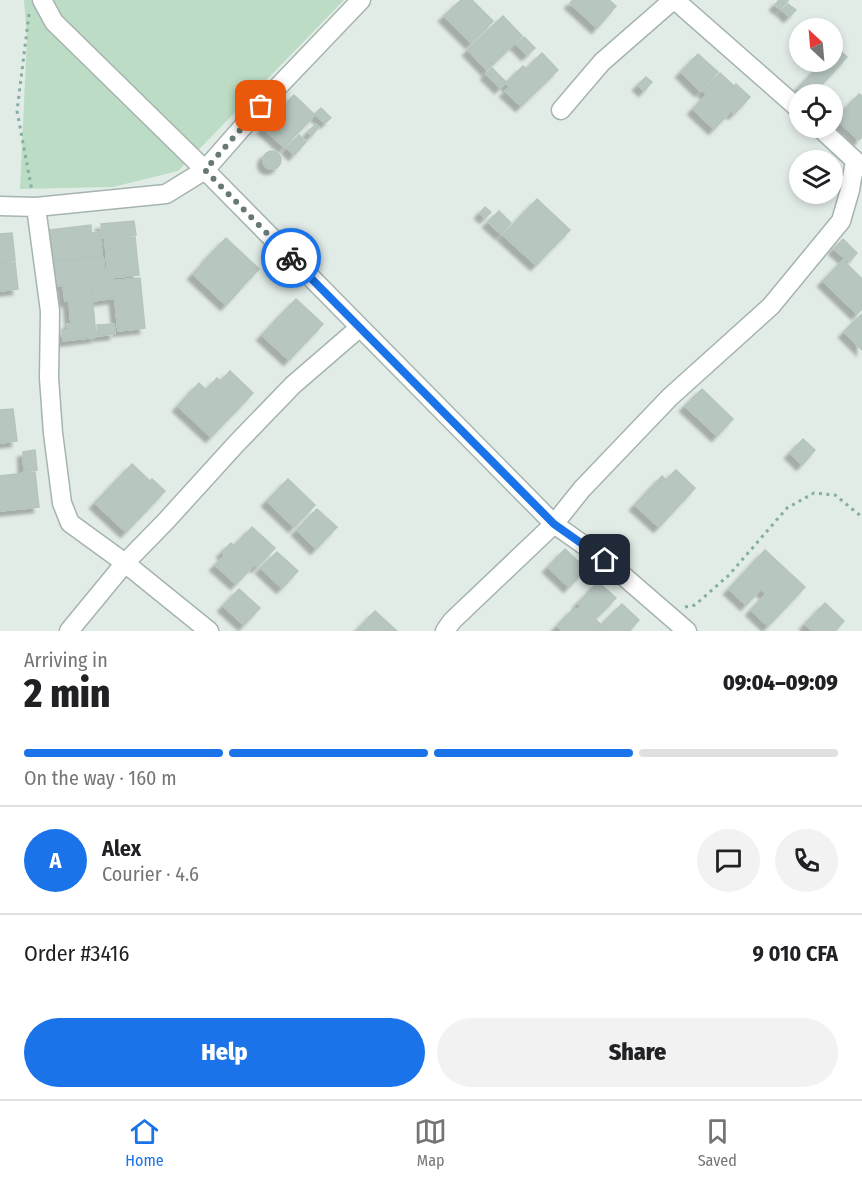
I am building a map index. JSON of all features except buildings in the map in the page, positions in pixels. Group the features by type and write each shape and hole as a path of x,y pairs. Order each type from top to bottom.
{"street":[{"path":"0,206 36,207 166,194 205,170 361,0"},
{"path":"561,110 602,62 674,0 789,100"},
{"path":"36,6 205,170 554,524 605,560 687,631"},
{"path":"450,628 554,524 582,489 670,397 771,306 842,221 859,164 831,138"},
{"path":"36,207 50,311 49,378 62,504 70,523 125,563 209,631"},
{"path":"69,631 125,563 236,444 293,385 359,328"}],"path":[{"path":"36,6 17,111 36,207"},
{"path":"662,609 695,605 729,575 787,508 814,493 835,495 862,517"}],"green space":[{"path":"24,0 344,0 178,171 113,187 20,189 27,38"}],"way so far":[{"path":"261,106 205,170 291,258"}],"route":[{"path":"291,258 554,524 605,560"}]}
